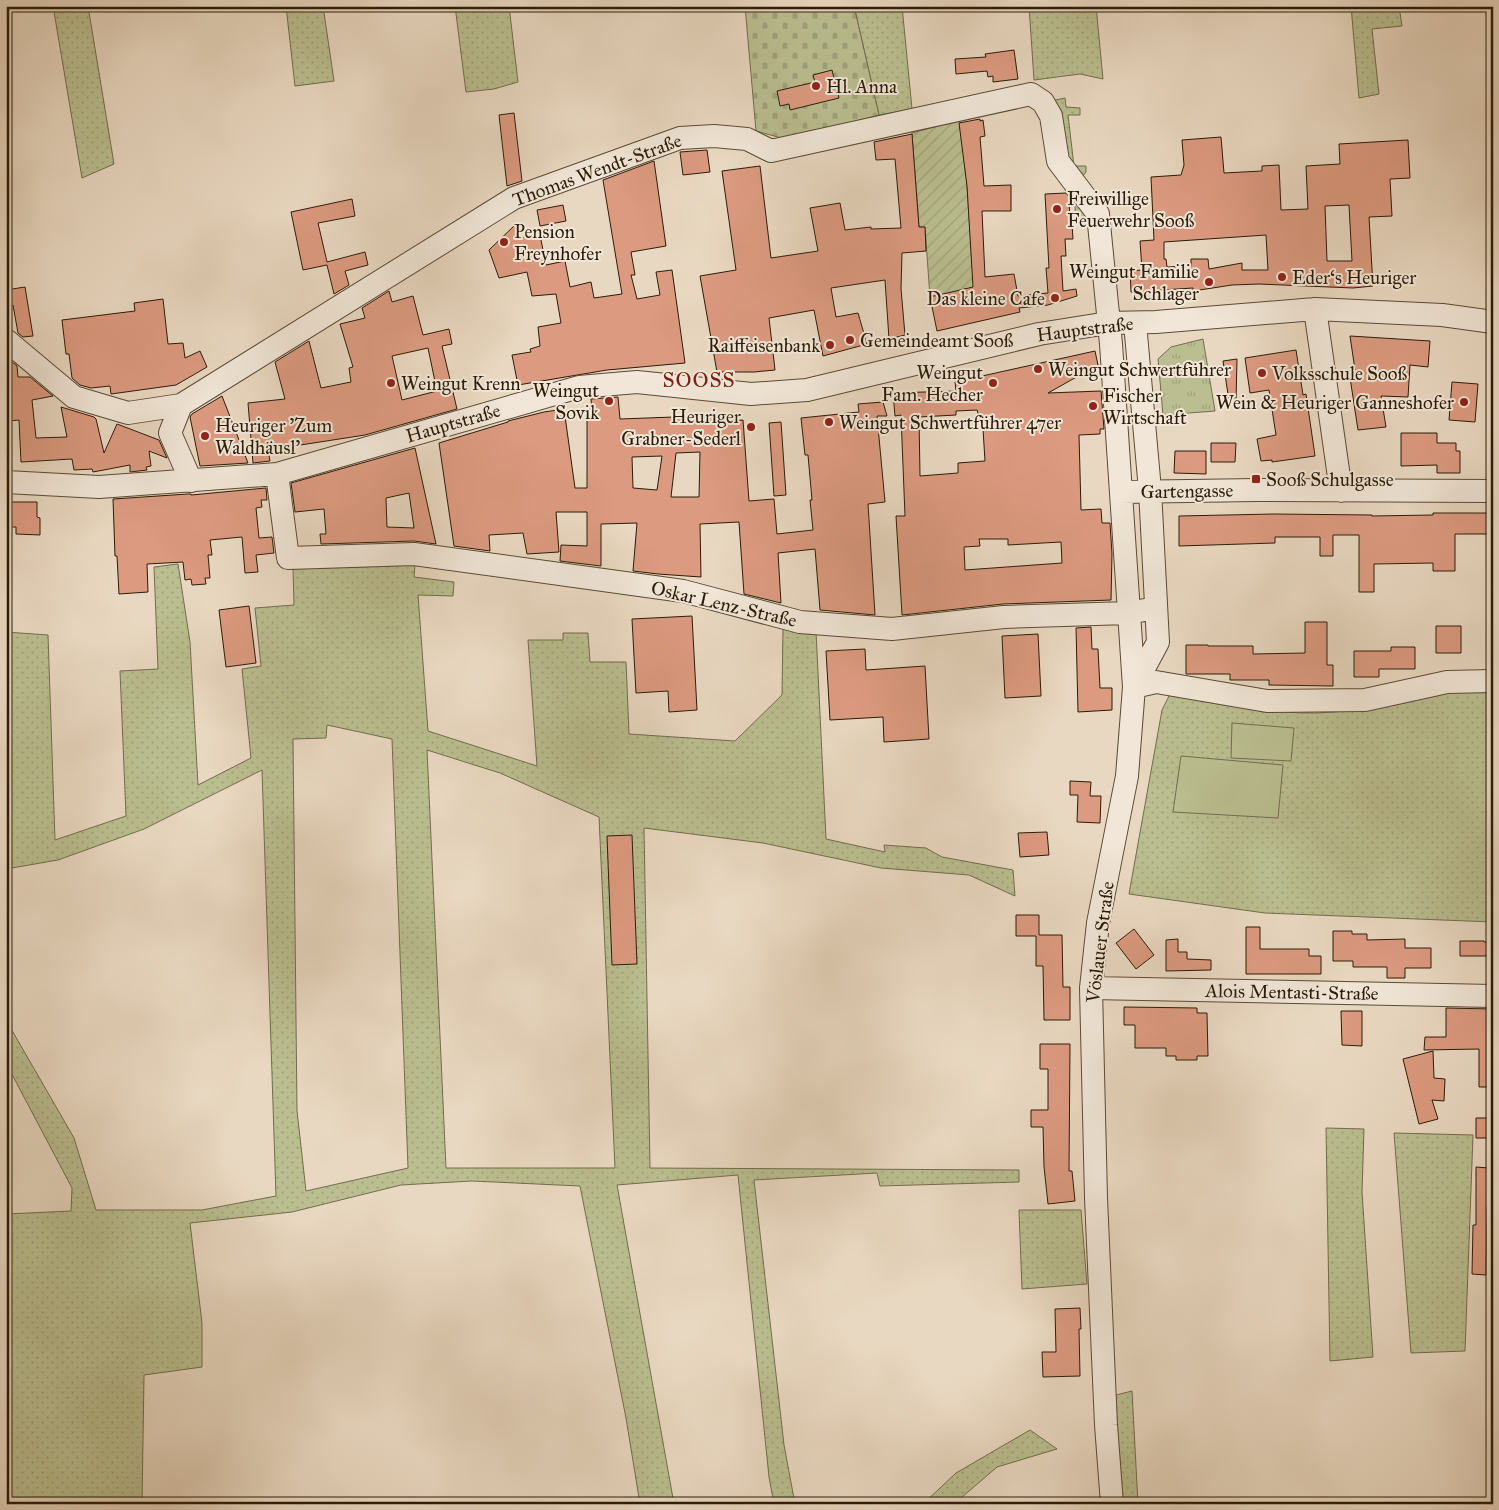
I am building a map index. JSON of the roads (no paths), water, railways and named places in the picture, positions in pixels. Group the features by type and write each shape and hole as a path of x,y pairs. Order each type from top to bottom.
{"street":[{"name":"Vöslauer Straße","path":"1037,98 1051,116 1058,161 1098,214 1121,492 1134,687 1127,776 1098,923 1091,988 1096,1198 1106,1425 1112,1504"},
{"name":"Thomas Wendt-Straße","path":"181,405 514,198 680,138 714,136 747,139 771,151 1037,98"},
{"name":"Hauptstraße","path":"6,482 100,487 276,474 579,387 637,382 750,394 807,390 1039,334 1108,323 1135,323 1315,310 1442,315 1493,322"},
{"path":"1315,310 1341,491"},
{"name":"Vöslauer Straße","path":"1134,687 1158,642 1150,490 1135,323"},
{"path":"6,340 74,397 128,413 170,433 191,481"},
{"path":"128,413 181,405"},
{"path":"170,433 181,405"},
{"name":"Oskar Lenz-Straße","path":"276,474 288,558 414,554 683,591 800,622 892,629 1004,617 1128,614 1156,608"},
{"name":"Gartengasse","path":"1121,492 1150,490 1493,491"},
{"path":"1134,687 1156,682 1267,701 1365,700 1448,682 1493,681"},
{"name":"Alois Mentasti-Straße","path":"1091,988 1493,996"}],"place":[{"name":"Hl. Anna","path":"816,86"},
{"name":"Freiwillige Feuerwehr Sooß","path":"1057,209"},
{"name":"Pension Freynhofer","path":"504,242"},
{"name":"Eder‘s Heuriger","path":"1282,277"},
{"name":"Weingut Familie Schlager","path":"1209,282"},
{"name":"Das kleine Cafe","path":"1055,298"},
{"name":"Gemeindeamt Sooß","path":"850,340"},
{"name":"Raiffeisenbank","path":"830,345"},
{"name":"Weingut Schwertführer","path":"1038,369"},
{"name":"Volksschule Sooß","path":"1262,373"},
{"name":"Weingut Krenn","path":"391,383"},
{"name":"Weingut Fam. Hecher","path":"993,383"},
{"name":"Weingut Sovik","path":"609,401"},
{"name":"Wein & Heuriger Ganneshofer","path":"1464,402"},
{"name":"Fischer Wirtschaft","path":"1093,406"},
{"name":"Weingut Schwertführer 47er","path":"829,422"},
{"name":"Heuriger Grabner-Sederl","path":"751,427"},
{"name":"Heuriger 'Zum Waldhäusl'","path":"205,436"},
{"name":"Sooß Schulgasse","path":"1256,479"}],"district":[{"name":"SOOSS","path":"699,380"}]}
